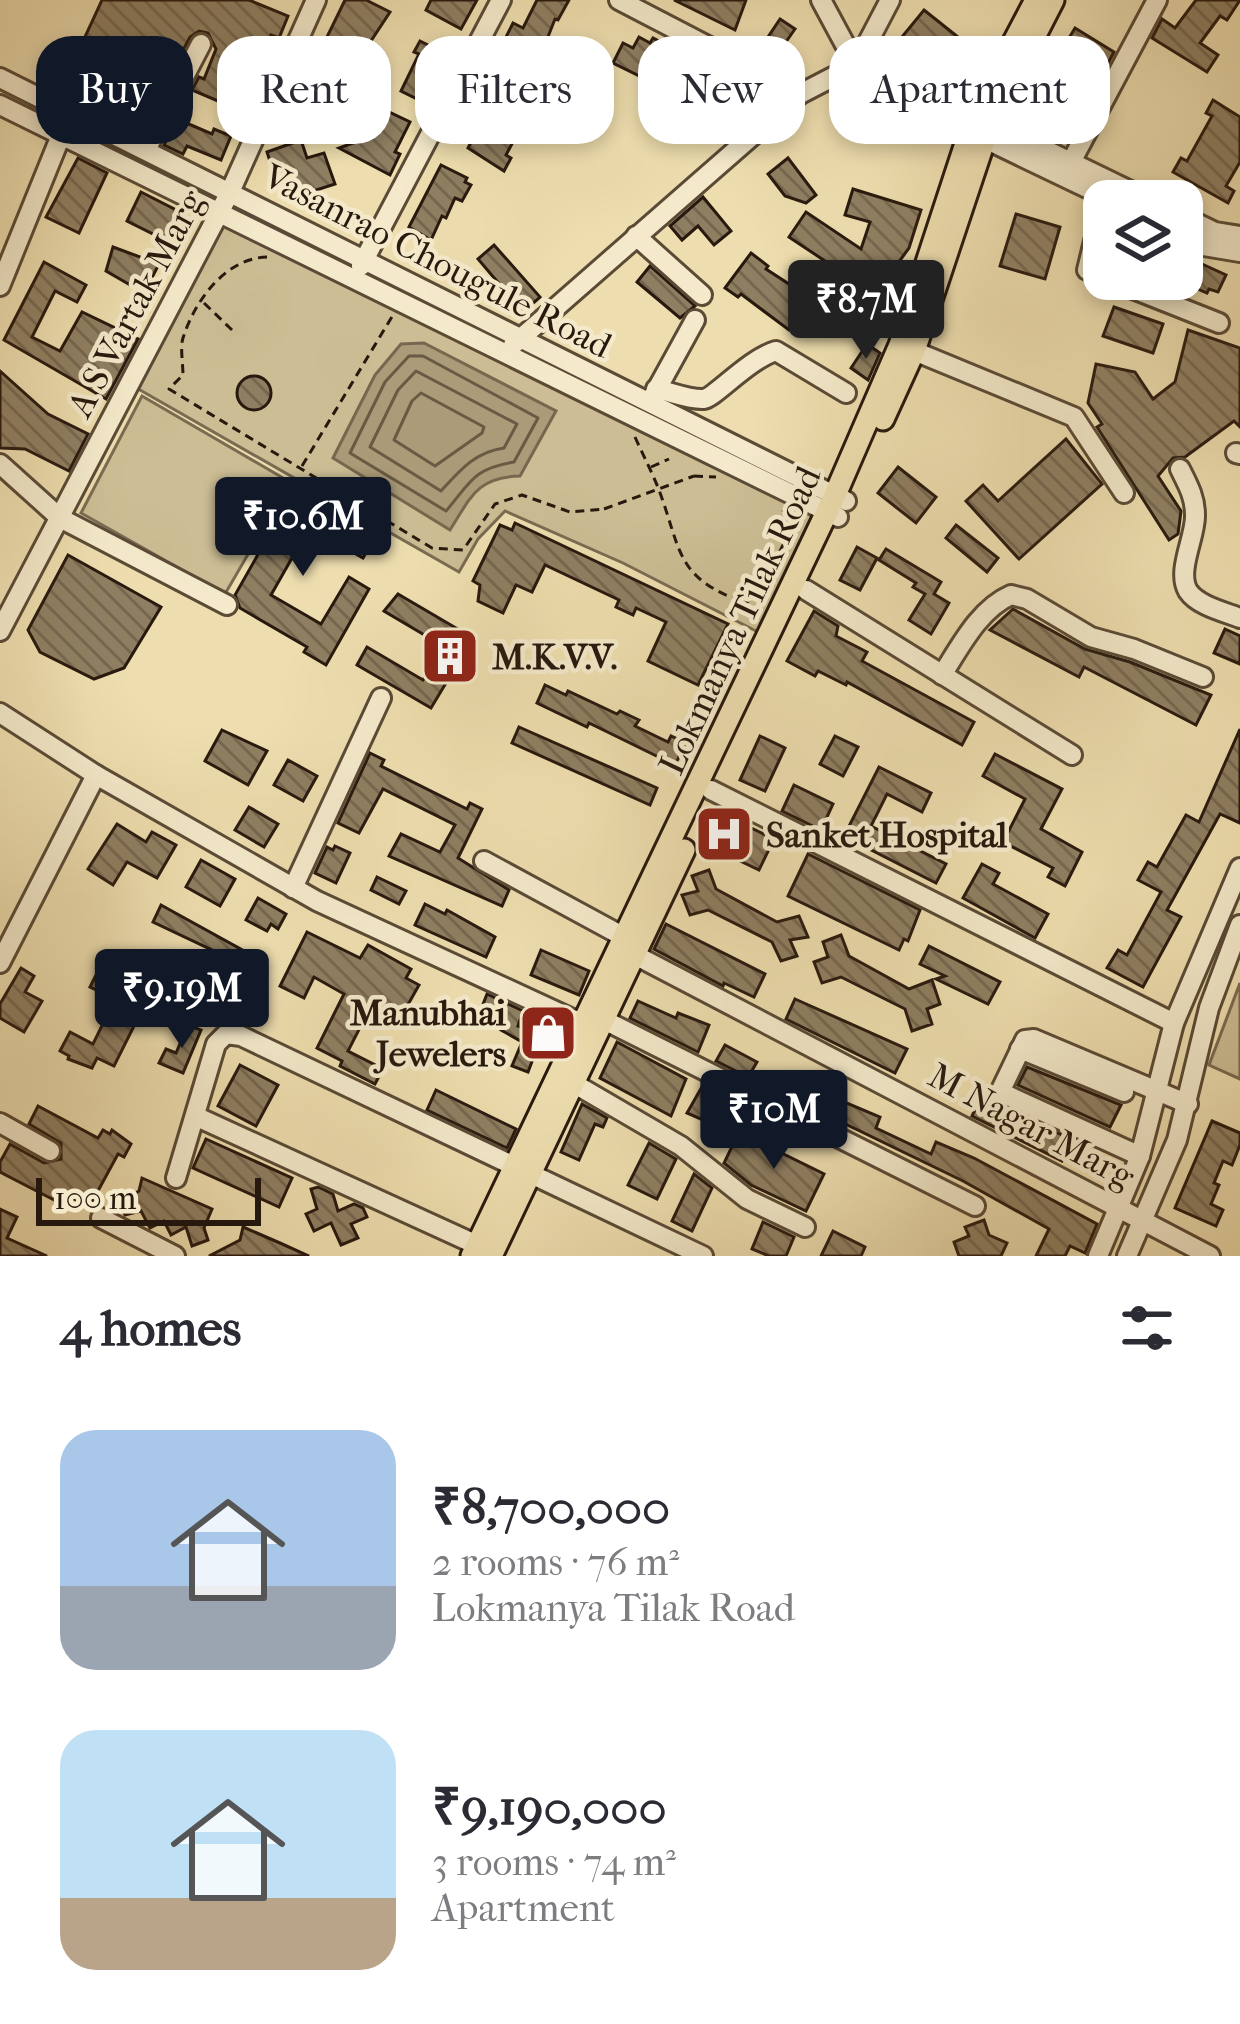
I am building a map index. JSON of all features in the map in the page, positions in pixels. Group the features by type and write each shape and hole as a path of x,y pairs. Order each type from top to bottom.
{"main road":[{"name":"Lokmanya Tilak Road","path":"1021,36 1036,0"},
{"name":"Lokmanya Tilak Road","path":"1033,36 1053,0"},
{"name":"Lokmanya Tilak Road","path":"524,1169 573,1083 907,348 978,144"},
{"name":"Lokmanya Tilak Road","path":"631,947 806,590 836,506"},
{"name":"Lokmanya Tilak Road","path":"480,1252 596,1026"}],"street":[{"name":"A S Vartak Marg","path":"0,632 230,192 316,0"},
{"path":"355,277 502,0"},
{"path":"620,0 689,36"},
{"path":"821,0 840,36"},
{"path":"871,36 890,0"},
{"path":"1071,162 1157,0"},
{"path":"146,150 201,44"},
{"name":"Vasanrao Chougule Road","path":"0,78 36,95"},
{"name":"Vasanrao Chougule Road","path":"0,105 36,122"},
{"path":"0,286 57,144"},
{"name":"Vasanrao Chougule Road","path":"82,144 505,353 836,506"},
{"name":"Vasanrao Chougule Road","path":"134,144 520,338 652,396 836,506"},
{"path":"505,353 742,144"},
{"path":"1018,144 1087,180"},
{"path":"1028,144 1071,162 1096,180"},
{"path":"1203,226 1240,236"},
{"path":"635,236 702,295"},
{"path":"1203,245 1240,252"},
{"path":"1161,300 1219,323"},
{"path":"695,320 652,396 711,398 736,372 776,351 845,393"},
{"path":"907,348 1074,417 1124,493"},
{"path":"0,464 60,518 227,605"},
{"path":"1180,469 1194,496 1196,520 1185,579 1188,591 1240,618"},
{"path":"806,590 1072,754"},
{"path":"942,675 971,630 1000,599 1011,595 1027,599 1091,637 1203,677"},
{"path":"293,888 381,698"},
{"path":"0,713 96,775 293,888 447,964 596,1026 975,1206"},
{"path":"0,963 96,775"},
{"path":"711,790 1174,1023"},
{"name":"M Nagar Marg","path":"484,861 631,947 1210,1256"},
{"path":"1098,1256 1140,1156 1174,1023 1240,868"},
{"path":"1126,1256 1188,1104 1209,1008 1240,925"},
{"path":"176,1178 216,1044 226,1034 242,1036 704,1256"},
{"path":"1140,1156 1000,1092 1025,1040 1034,1040 1157,1098 1188,1104"},
{"path":"573,1083 681,1145 747,1199 805,1227"},
{"path":"195,1116 480,1252"},
{"path":"0,1123 50,1151"},
{"path":"101,1218 175,1256"}],"path":[{"path":"247,257 214,281 180,342 182,375 170,389 432,548 464,550 494,504 523,495 571,512 604,509 694,476 727,478"},
{"path":"202,302 232,330"},
{"path":"301,467 393,316"},
{"path":"635,436 679,556 691,572 727,596 746,604 759,593 765,571 780,555 790,529"},
{"path":"649,468 669,459"}],"shaded area":[{"path":"222,219 817,511 758,632 623,563 505,511 478,539 459,572 133,386"},
{"path":"142,396 290,482 225,594 81,513"},
{"path":"1240,983 1240,1079 1209,1065"}],"water":[{"path":"424,343 556,411 520,476 484,485 450,530 333,458 375,375 401,344"}],"building":[{"path":"102,0 249,0 288,16 280,36 217,36 217,101 193,90 199,77 204,79 216,49 208,33 85,36"},
{"path":"345,0 366,0 390,12 374,36 327,36"},
{"path":"431,0 477,0 461,29 426,10"},
{"path":"537,0 569,0 548,36 506,36 513,23 523,28"},
{"path":"674,0 746,0 735,30"},
{"path":"1196,0 1240,0 1227,20 1220,16 1200,43 1218,55 1207,72 1152,38 1162,19 1175,28"},
{"path":"924,10 957,36 903,36"},
{"path":"780,19 795,29 790,36 769,36"},
{"path":"638,39 638,75 614,63 623,43 633,48"},
{"path":"415,62 415,98 401,91"},
{"path":"1213,100 1240,117 1240,162 1226,186 1234,191 1228,203 1203,189 1203,180 1187,180 1173,172 1181,158 1187,161 1212,116 1206,113"},
{"path":"391,113 410,122 390,175 339,148 391,144"},
{"path":"193,126 212,134 217,130 217,144 228,144 221,160 187,146 183,154 164,145 193,144"},
{"path":"302,144 307,158 324,153 335,184 304,194 296,181 278,187 267,152"},
{"path":"470,144 512,144 506,155 511,158 504,171 468,148"},
{"path":"78,158 107,173 79,233 46,217"},
{"path":"788,158 816,195 806,203 785,196 768,174"},
{"path":"441,165 467,178 465,182 471,185 462,201 455,198 431,240 409,227"},
{"path":"853,189 921,210 909,248 872,299 855,287 858,283 789,237 806,212 861,249 870,222 845,215"},
{"path":"141,192 184,214 169,242 127,221"},
{"path":"703,197 731,231 714,245 698,226 682,240 670,226"},
{"path":"1016,214 1060,227 1045,279 1000,266"},
{"path":"494,245 540,297 523,312 478,259"},
{"path":"113,247 159,264 144,293 106,271"},
{"path":"751,253 766,269 812,299 789,330 741,294 738,297 725,288"},
{"path":"44,262 86,285 77,302 55,291 32,337 60,351 82,312 138,339 106,399 4,340"},
{"path":"1203,265 1226,275 1218,292 1209,289 1203,291"},
{"path":"650,266 695,306 680,318 637,282"},
{"path":"1114,307 1163,324 1153,353 1103,336"},
{"path":"1188,330 1240,348 1240,427 1234,421 1185,457 1173,458 1158,476 1181,511 1178,534 1169,540 1097,427 1102,424 1088,403 1096,364 1135,372 1153,399 1175,382"},
{"path":"867,344 880,353 868,380 851,368"},
{"path":"0,371 48,414 88,434 69,471 25,449 0,448"},
{"path":"254,376 266,381 271,393 266,405 254,410 242,405 237,393 242,381"},
{"path":"1066,439 1102,484 1019,559 966,501 983,485 998,501"},
{"path":"898,467 936,497 916,523 878,493"},
{"path":"293,493 374,539 363,558 309,528 271,595 321,624 349,577 369,589 326,665 304,652 307,647 240,608 235,595"},
{"path":"515,523 728,624 698,685 648,661 666,622 636,608 633,615 616,607 619,600 545,565 532,592 516,585 503,613 478,601 480,585 473,581 500,525 512,530"},
{"path":"956,525 998,558 987,572 946,538"},
{"path":"857,547 877,558 860,590 840,580"},
{"path":"886,549 941,582 934,594 949,603 931,634 909,620 925,594 879,560"},
{"path":"68,555 161,607 124,668 94,679 40,652 28,630"},
{"name":"M.K.V.V.","path":"398,594 473,638 431,708 357,665 367,647 423,680 443,646 384,611"},
{"path":"1013,609 1085,649 1211,695 1196,725 1084,667 1079,677 990,630"},
{"path":"814,611 838,626 836,636 867,652 862,661 974,722 962,745 847,682 818,671 815,676 787,661"},
{"path":"1225,629 1240,636 1240,664 1214,653"},
{"path":"545,685 617,714 620,711 639,720 635,726 668,742 671,736 686,743 675,765 537,703"},
{"path":"519,727 657,788 650,805 512,743"},
{"path":"1240,729 1240,823 1220,814 1167,910 1181,917 1143,987 1107,968 1118,950 1127,955 1161,892 1138,880 1148,862 1157,867 1186,815 1199,822"},
{"path":"222,730 267,751 248,785 205,761"},
{"path":"760,736 785,748 765,791 740,780"},
{"path":"835,736 858,747 843,776 820,764"},
{"path":"370,753 384,760 381,766 467,809 470,803 482,809 458,858 509,890 502,906 389,856 401,834 440,852 455,825 383,789 359,833 338,823"},
{"path":"995,754 1062,789 1041,829 1082,852 1065,886 1048,877 1053,868 1003,842 1025,799 983,776"},
{"path":"288,760 317,776 303,801 274,785"},
{"path":"879,767 931,793 922,812 887,794 871,826 946,864 936,883 844,836"},
{"path":"794,785 833,804 821,830 782,811"},
{"path":"249,807 278,824 264,847 235,830"},
{"path":"720,813 774,839 759,870 705,844"},
{"path":"117,824 146,842 152,832 176,845 157,878 127,862 113,885 88,869"},
{"path":"335,846 350,853 336,883 315,873 327,847 333,850"},
{"path":"808,854 920,910 908,941 904,939 899,950 788,896"},
{"path":"201,860 235,879 220,906 186,887"},
{"path":"982,864 999,873 993,884 1048,914 1035,938 963,898"},
{"path":"709,870 716,889 777,922 799,916 808,937 790,940 797,956 781,961 772,942 708,910 690,915 682,895 698,891 692,876"},
{"path":"377,877 406,891 399,904 371,890"},
{"path":"258,898 286,914 278,929 271,924 267,931 246,920"},
{"path":"425,904 445,914 447,910 495,937 486,957 415,925"},
{"path":"161,905 255,957 234,996 207,981 218,960 213,957 216,952 153,922"},
{"path":"666,924 765,974 754,997 654,949"},
{"path":"307,932 360,958 368,945 411,969 406,978 419,985 397,1024 370,1008 348,1051 383,1069 375,1084 317,1048 344,994 314,977 304,998 280,986"},
{"path":"841,935 849,956 909,989 932,980 940,1004 927,1009 932,1024 912,1031 905,1009 841,977 822,983 814,962 828,957 823,942"},
{"path":"929,946 1000,982 988,1004 936,979 945,976 920,964"},
{"path":"541,950 589,971 579,995 531,975"},
{"path":"100,967 123,973 121,978 132,983 127,992 146,1002 114,1066 97,1058 92,1068 60,1051 70,1032 93,1044 115,999 90,987"},
{"path":"21,968 34,976 25,992 42,1001 24,1032 0,1018 0,1004"},
{"path":"487,994 523,1011 518,1026 542,1035 528,1072 512,1066 522,1042 501,1030 506,1016 482,1007"},
{"path":"795,999 907,1049 895,1073 786,1019"},
{"path":"638,1001 676,1018 678,1013 709,1025 698,1052 630,1018"},
{"path":"188,1025 201,1030 183,1073 159,1063 166,1049 176,1053"},
{"path":"617,1042 686,1079 671,1116 600,1078"},
{"path":"725,1045 757,1062 748,1077 716,1061"},
{"path":"240,1065 278,1085 256,1126 218,1106"},
{"path":"1027,1067 1121,1105 1110,1127 1018,1085"},
{"path":"806,1078 839,1094 837,1099 880,1117 876,1128 931,1154 936,1142 974,1158 1097,1224 1085,1253 1070,1246 1065,1256 1036,1256 1049,1229 963,1181 796,1100"},
{"path":"703,1085 722,1094 710,1123 687,1113"},
{"path":"436,1090 516,1129 507,1148 427,1110"},
{"path":"983,1092 994,1104 1073,1140 1062,1161 972,1116"},
{"path":"582,1104 607,1118 603,1127 595,1124 579,1160 561,1152"},
{"path":"38,1106 98,1138 103,1130 110,1134 112,1130 131,1144 124,1157 118,1154 92,1202 84,1198 82,1203 60,1192 56,1201 0,1172 10,1144 44,1163 61,1159 61,1143 29,1124"},
{"path":"1212,1121 1240,1133 1232,1165 1223,1161 1214,1183 1219,1185 1211,1204 1223,1210 1216,1226 1175,1208"},
{"path":"739,1132 824,1174 806,1211 751,1185 724,1163"},
{"path":"206,1139 292,1178 279,1207 193,1168"},
{"path":"649,1143 676,1159 657,1199 628,1185"},
{"path":"694,1174 712,1188 692,1231 672,1221"},
{"path":"142,1178 212,1209 204,1228 208,1240 192,1246 186,1227 171,1235 164,1221 150,1228 141,1211 125,1215 119,1202 139,1191"},
{"path":"311,1189 333,1194 338,1211 354,1204 363,1208 367,1217 351,1224 358,1238 341,1245 331,1223 314,1231 306,1214 317,1209"},
{"path":"0,1209 17,1217 7,1238 47,1256 0,1256"},
{"path":"984,1220 989,1235 1007,1243 1001,1256 959,1256 954,1242 969,1236 965,1227"},
{"path":"763,1222 794,1237 786,1256 752,1249"},
{"path":"243,1227 309,1256 209,1256 240,1240"},
{"path":"833,1231 865,1247 861,1256 821,1256"}],"place":[{"name":"M.K.V.V.","path":"450,656"},
{"name":"Sanket Hospital","path":"724,834"},
{"name":"Manubhai Jewelers","path":"548,1033"}]}
